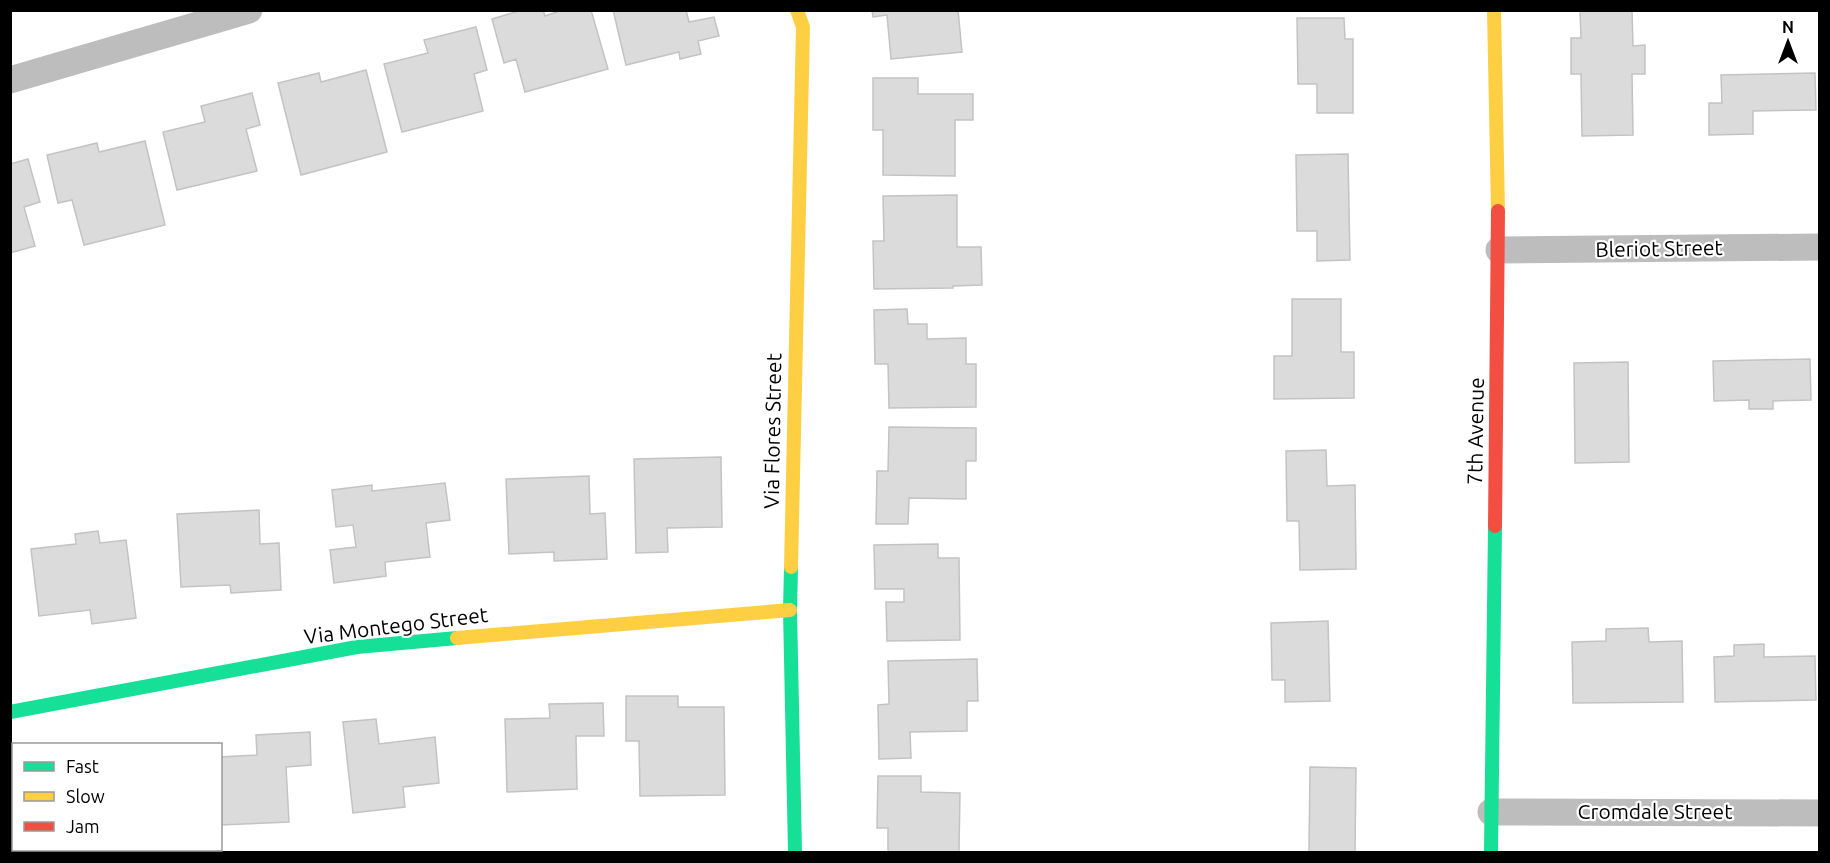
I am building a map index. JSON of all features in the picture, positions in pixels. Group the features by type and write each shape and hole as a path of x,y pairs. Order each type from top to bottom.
{"street":[{"name":"Via Flores Street","path":"795,852 790,610 803,27 797,10"},
{"name":"7th Avenue","path":"1491,852 1499,250 1494,10"},
{"path":"10,80 246,11"},
{"name":"Bleriot Street","path":"1499,250 1820,247"},
{"name":"Via Montego Street","path":"10,712 357,647 790,610"},
{"name":"Cromdale Street","path":"1491,812 1820,813"}],"building":[{"path":"522,10 543,10 545,16 563,10 591,10 608,69 525,92 516,59 504,63 492,19"},
{"path":"613,10 686,10 689,22 714,17 719,36 698,41 701,54 680,59 679,52 626,65"},
{"path":"872,10 958,10 962,52 891,59 887,15 873,17"},
{"path":"1580,10 1632,10 1633,46 1645,45 1645,74 1632,74 1633,135 1582,136 1581,74 1571,74 1571,38 1581,38"},
{"path":"1297,18 1344,18 1345,39 1353,39 1353,113 1317,113 1317,84 1298,84"},
{"path":"476,27 487,70 474,74 483,111 402,132 384,64 428,53 424,40"},
{"path":"366,70 387,152 301,175 278,83 319,73 321,82"},
{"path":"1815,73 1816,110 1753,111 1753,134 1709,135 1709,103 1722,103 1721,75"},
{"path":"873,78 918,78 918,94 973,94 973,120 955,120 955,176 883,175 883,130 873,130"},
{"path":"252,93 260,125 246,129 257,171 177,190 163,132 205,122 201,106"},
{"path":"145,141 165,225 84,245 72,200 58,203 47,155 97,143 99,152"},
{"path":"1348,154 1350,260 1317,261 1317,231 1297,231 1296,155"},
{"path":"28,159 40,202 24,207 35,246 10,253 10,164"},
{"path":"957,195 957,247 981,247 982,285 953,286 953,288 874,289 873,241 884,241 883,196"},
{"path":"1292,299 1341,299 1341,352 1354,352 1354,398 1274,399 1274,356 1292,356"},
{"path":"907,309 908,324 927,324 927,339 966,338 966,364 976,364 976,407 889,408 888,364 875,364 874,310"},
{"path":"1810,359 1811,400 1773,401 1773,409 1749,409 1749,400 1714,401 1713,361"},
{"path":"1628,362 1629,462 1575,463 1574,363"},
{"path":"889,427 976,428 976,461 966,461 966,499 909,498 908,524 876,524 877,471 888,471"},
{"path":"1326,450 1327,486 1355,485 1356,569 1300,570 1299,521 1287,521 1286,451"},
{"path":"721,457 722,527 667,528 668,552 636,553 634,459"},
{"path":"589,476 590,514 605,513 607,559 554,561 554,552 509,554 506,479"},
{"path":"445,483 450,520 426,523 430,557 385,562 386,576 334,583 330,550 356,547 353,525 336,527 332,490 372,485 372,491"},
{"path":"259,510 260,544 279,543 281,590 231,593 230,585 181,587 177,514"},
{"path":"98,531 100,543 126,540 136,618 92,624 90,610 39,616 31,549 76,544 75,534"},
{"path":"938,544 938,558 959,558 960,640 887,641 886,602 904,602 904,589 875,589 874,545"},
{"path":"1328,621 1330,701 1285,702 1285,680 1272,680 1271,623"},
{"path":"1648,628 1649,642 1682,641 1683,702 1573,703 1572,642 1606,641 1606,629"},
{"path":"1764,644 1764,657 1815,656 1816,700 1715,702 1714,657 1734,656 1734,645"},
{"path":"977,659 978,701 967,701 967,731 910,732 911,758 879,759 878,705 889,704 888,661"},
{"path":"626,696 678,696 678,707 724,707 725,795 640,796 639,741 626,741"},
{"path":"603,703 604,736 576,736 577,789 507,792 505,719 550,718 549,704"},
{"path":"376,719 379,744 435,737 439,783 403,787 405,807 353,813 343,722"},
{"path":"310,732 311,765 286,767 289,822 222,825 222,757 257,755 256,735"},
{"path":"1310,767 1356,768 1355,852 1309,852"},
{"path":"878,776 921,776 921,792 960,793 959,852 888,852 888,828 877,828"},
{"path":"142,851 142,852 22,852"}],"traffic: fast":[{"path":"1491,852 1495,526"},
{"path":"791,567 795,852"},
{"path":"10,712 357,647 457,638"}],"traffic: slow":[{"path":"791,567 803,27 797,10"},
{"path":"1494,10 1498,211"},
{"path":"457,638 790,610"}],"traffic: jam":[{"path":"1495,526 1498,211"}]}
